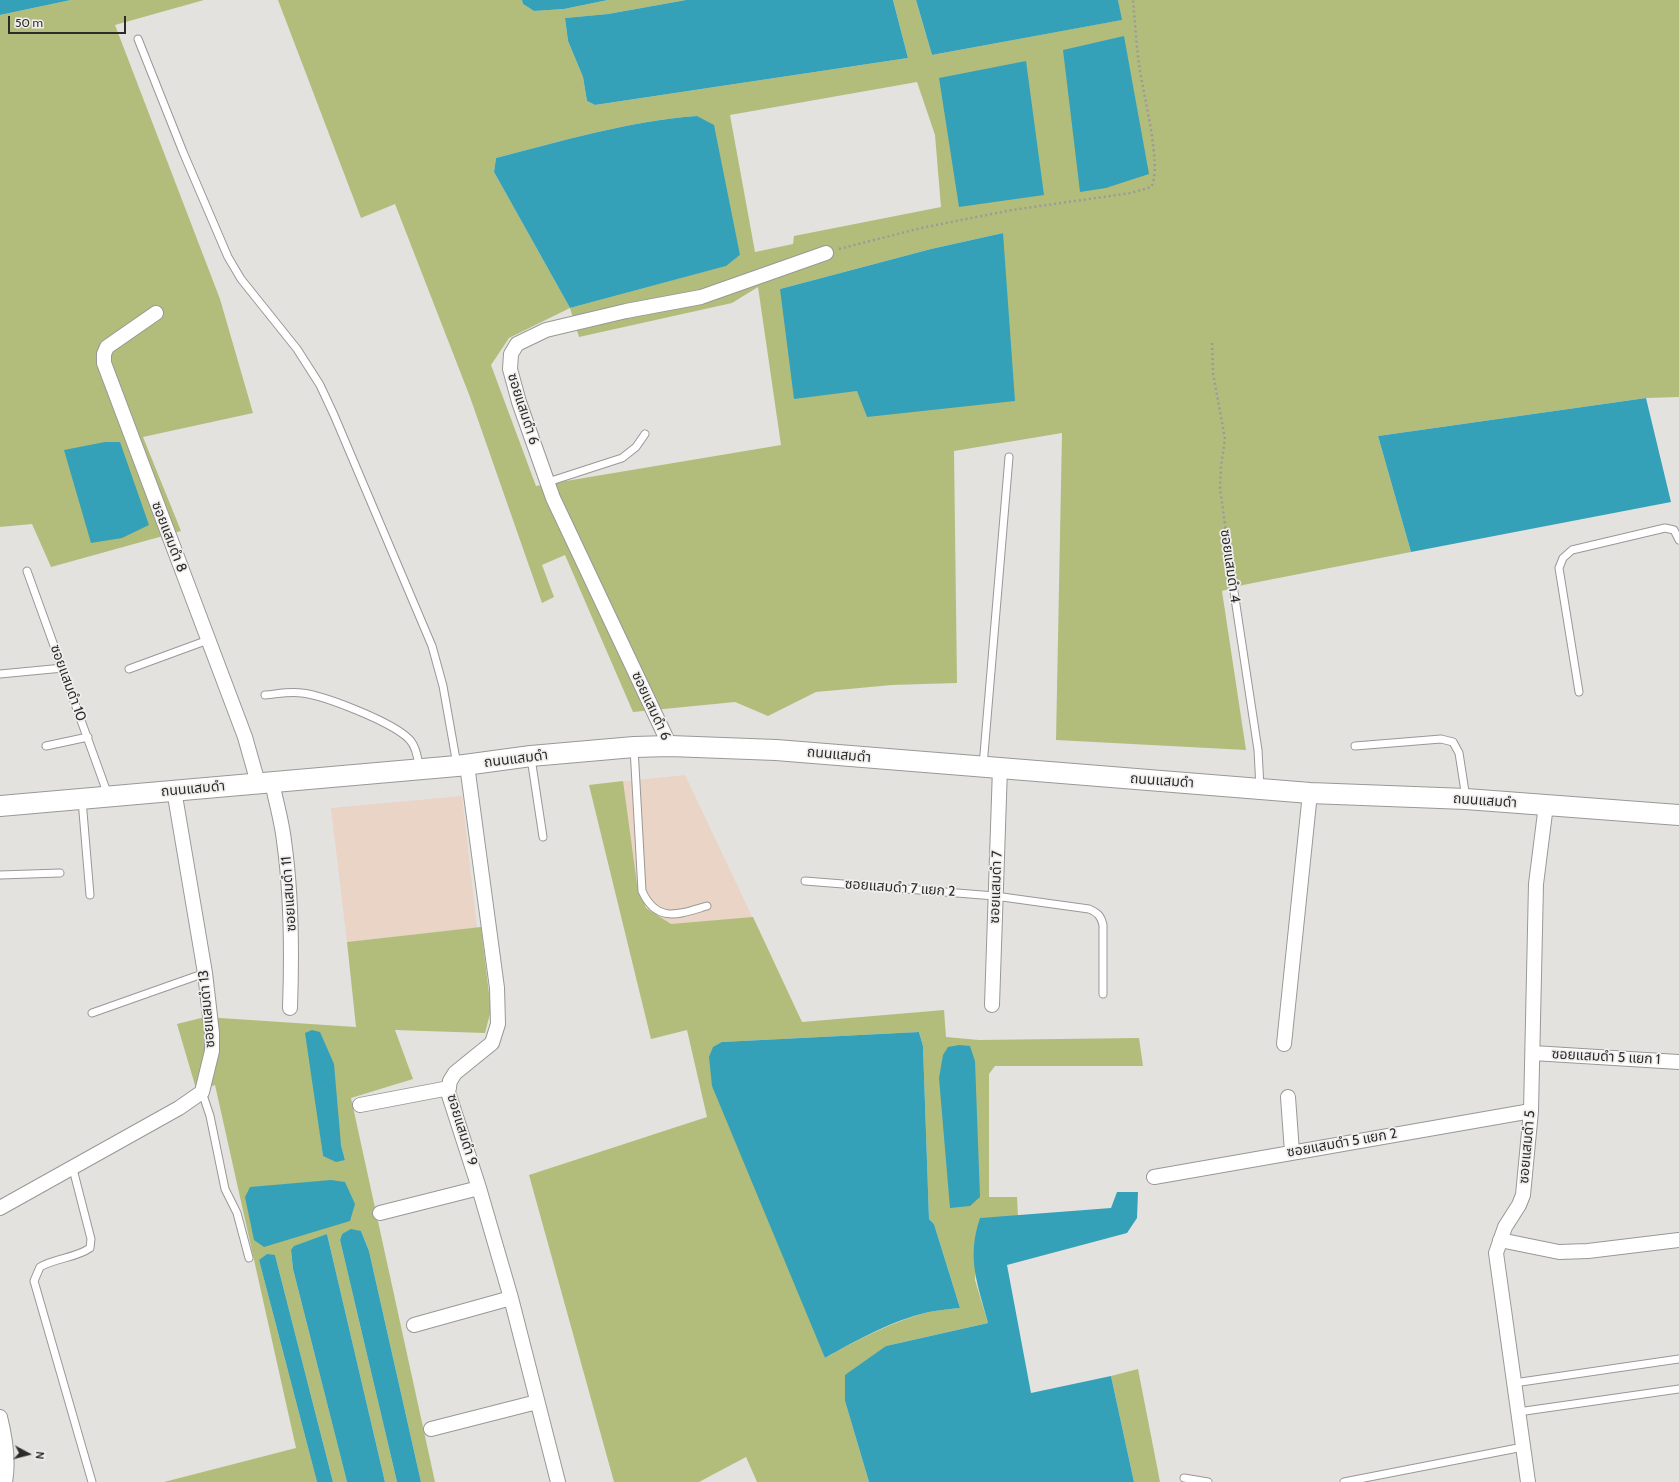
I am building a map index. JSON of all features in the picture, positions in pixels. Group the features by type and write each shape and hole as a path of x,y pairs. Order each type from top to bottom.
{"street":[{"name":"ซอยแสมดำ 6","path":"670,746 557,505 519,402 510,368 511,354 517,344 530,336 546,330 626,311 701,297 826,252"},
{"name":"ซอยแสมดำ 8","path":"156,313 107,347 104,354 104,363 245,737 265,782"},
{"name":"ถนนแสมดำ","path":"0,806 108,795 420,769 531,756 634,747 670,746 776,750 1310,794 1466,799 1679,815"},
{"name":"ซอยแสมดำ 9","path":"462,765 497,988 498,1024 492,1043 454,1073 450,1081 449,1088 461,1134 480,1188 511,1298 558,1482"},
{"name":"ซอยแสมดำ 7","path":"992,768 995,896 992,1006"},
{"name":"ซอยแสมดำ 11","path":"265,782 284,840 292,937 290,1008"},
{"name":"ซอยแสมดำ 13","path":"174,790 205,973 212,1033 212,1051 202,1092"},
{"path":"1284,1044 1310,794"},
{"name":"ซอยแสมดำ 5","path":"1528,1482 1496,1253 1505,1227 1519,1205 1523,1195 1531,1111 1536,884 1546,805"},
{"name":"ซอยแสมดำ 5 แยก 1","path":"1533,1053 1679,1062"},
{"path":"360,1105 449,1088"},
{"path":"0,1208 73,1169 178,1108 202,1092"},
{"path":"1288,1097 1292,1152"},
{"name":"ซอยแสมดำ 5 แยก 2","path":"1154,1177 1531,1111"},
{"path":"380,1214 480,1188"},
{"path":"1500,1240 1559,1252 1596,1251 1679,1240"},
{"path":"414,1324 511,1298"},
{"path":"431,1429 537,1402"},
{"path":"0,1417 4,1434 7,1473 5,1482"}],"lane":[{"path":"138,38 183,152 228,257 241,279 297,349 320,385 334,415 432,646 462,765"},
{"path":"548,482 622,458 636,447 645,434"},
{"path":"992,768 1009,457"},
{"path":"1578,692 1559,568 1563,558 1572,550 1665,528 1674,530 1679,540"},
{"name":"ซอยแสมดำ 10","path":"28,571 64,668 108,795"},
{"name":"ซอยแสมดำ 4","path":"1231,572 1258,750 1260,789"},
{"path":"129,669 208,640"},
{"path":"0,674 64,668"},
{"path":"265,695 300,692 323,697 394,728 410,740 417,754 420,769"},
{"path":"46,746 88,737"},
{"path":"1354,746 1441,739 1453,742 1459,752 1466,799"},
{"path":"634,747 642,891 647,903 656,910 670,915 707,906"},
{"path":"531,756 543,836"},
{"path":"82,798 90,895"},
{"path":"0,874 60,873"},
{"name":"ซอยแสมดำ 7 แยก 2","path":"805,881 995,896 1089,909 1098,913 1102,918 1102,994"},
{"path":"92,1013 205,973"},
{"path":"202,1092 210,1116 225,1189 237,1213 249,1258"},
{"path":"73,1169 91,1239 90,1248 85,1252 48,1262 40,1266 34,1280 92,1482"},
{"path":"1514,1383 1679,1359"},
{"path":"1518,1412 1679,1389"},
{"path":"1344,1482 1523,1447"},
{"path":"1184,1478 1208,1482"}],"path":[{"path":"826,252 884,237 1012,210 1131,193 1151,186 1156,174 1139,64 1133,0"},
{"name":"ซอยแสมดำ 4","path":"1212,343 1213,373 1225,439 1221,466 1220,488 1231,572"}],"shaded area":[{"path":"685,775 802,1022 687,1029 651,1039 589,785"},
{"path":"462,796 477,928 347,942 331,808"}],"green space":[{"path":"71,0 204,0 115,25 220,299 253,413 143,437 181,531 51,567 32,524 0,527 0,15"},
{"path":"278,0 522,0 523,4 534,11 564,9 608,0 686,0 608,14 565,18 568,41 583,77 587,101 595,105 908,58 893,0 916,0 932,55 1121,20 1118,0 1679,0 1679,397 1646,398 1378,436 1411,552 1243,585 1222,591 1246,750 1056,740 1062,433 954,451 957,683 892,685 816,692 768,716 735,702 633,712 565,555 542,565 554,597 542,603 470,397 395,204 361,218","holes":["917,82 935,135 941,207 794,236 793,244 755,252 730,115","697,116 740,255 725,266 570,308 494,172 496,158 621,127 646,122","1003,233 867,417 858,391 780,289 931,249","758,287 781,445 536,486 491,365 509,338 570,308 579,337 732,303"]},
{"path":"623,781 637,884 646,908 671,924 753,917 802,1022 944,1010 946,1037 979,1040 1139,1038 1143,1066 995,1066 989,1074 989,1197 1017,1197 1018,1217 980,1218 975,1280 988,1323 886,1346 845,1401 869,1482 757,1482 746,1457 699,1482 614,1482 529,1175 707,1117 687,1030 651,1039 589,785","holes":["919,1032 923,1046 929,1219 934,1224 960,1308 929,1312 902,1320 862,1338 825,1358 722,1042"]},
{"path":"481,927 491,1010 485,1033 395,1030 413,1079 351,1098 435,1482 421,1482 369,1251 361,1231 342,1234 340,1240 397,1482 385,1482 327,1234 291,1250 293,1269 347,1482 333,1482 275,1255 259,1260 317,1482 164,1482 296,1448 215,1085 197,1092 177,1024 205,1017 356,1027 347,942","holes":["311,1064 341,1145 345,1160 323,1156"]},
{"path":"1138,1369 1160,1482 1134,1482 1111,1376"}],"water":[{"path":"0,0 71,0 0,15"},
{"path":"522,0 608,0 564,9 534,11 523,4"},
{"path":"686,0 893,0 908,58 595,105 587,101 583,77 568,41 565,18 608,14"},
{"path":"916,0 1118,0 1122,20 932,55"},
{"path":"1124,36 1149,174 1106,188 1080,192 1063,50"},
{"path":"1026,61 1044,195 959,207 939,78"},
{"path":"697,116 714,125 740,255 726,266 570,308 494,172 496,158 621,127 646,122"},
{"path":"1003,233 1015,401 867,417 857,391 794,399 780,289 931,249"},
{"path":"1646,398 1671,502 1411,552 1378,436"},
{"path":"105,442 120,442 149,525 122,538 91,543 64,450"},
{"path":"312,1030 320,1032 334,1064 341,1145 345,1160 336,1162 323,1156 305,1033"},
{"path":"919,1032 923,1046 929,1219 934,1224 960,1308 929,1312 902,1320 862,1338 825,1358 712,1086 709,1057 713,1047 722,1042"},
{"path":"959,1045 970,1046 975,1061 980,1197 970,1206 950,1208 939,1078 943,1055 948,1047"},
{"path":"331,1180 345,1182 355,1204 350,1221 264,1247 254,1240 245,1197 250,1187"},
{"path":"1117,1192 1138,1192 1137,1218 1127,1233 1007,1265 1031,1393 1111,1376 1134,1482 869,1482 845,1401 845,1375 886,1346 988,1323 977,1283 974,1259 974,1246 980,1218 1111,1208"},
{"path":"351,1229 361,1231 369,1251 421,1482 397,1482 340,1240 342,1234"},
{"path":"327,1234 385,1482 347,1482 293,1269 291,1250 294,1246"},
{"path":"267,1254 275,1255 333,1482 317,1482 259,1260"}]}
